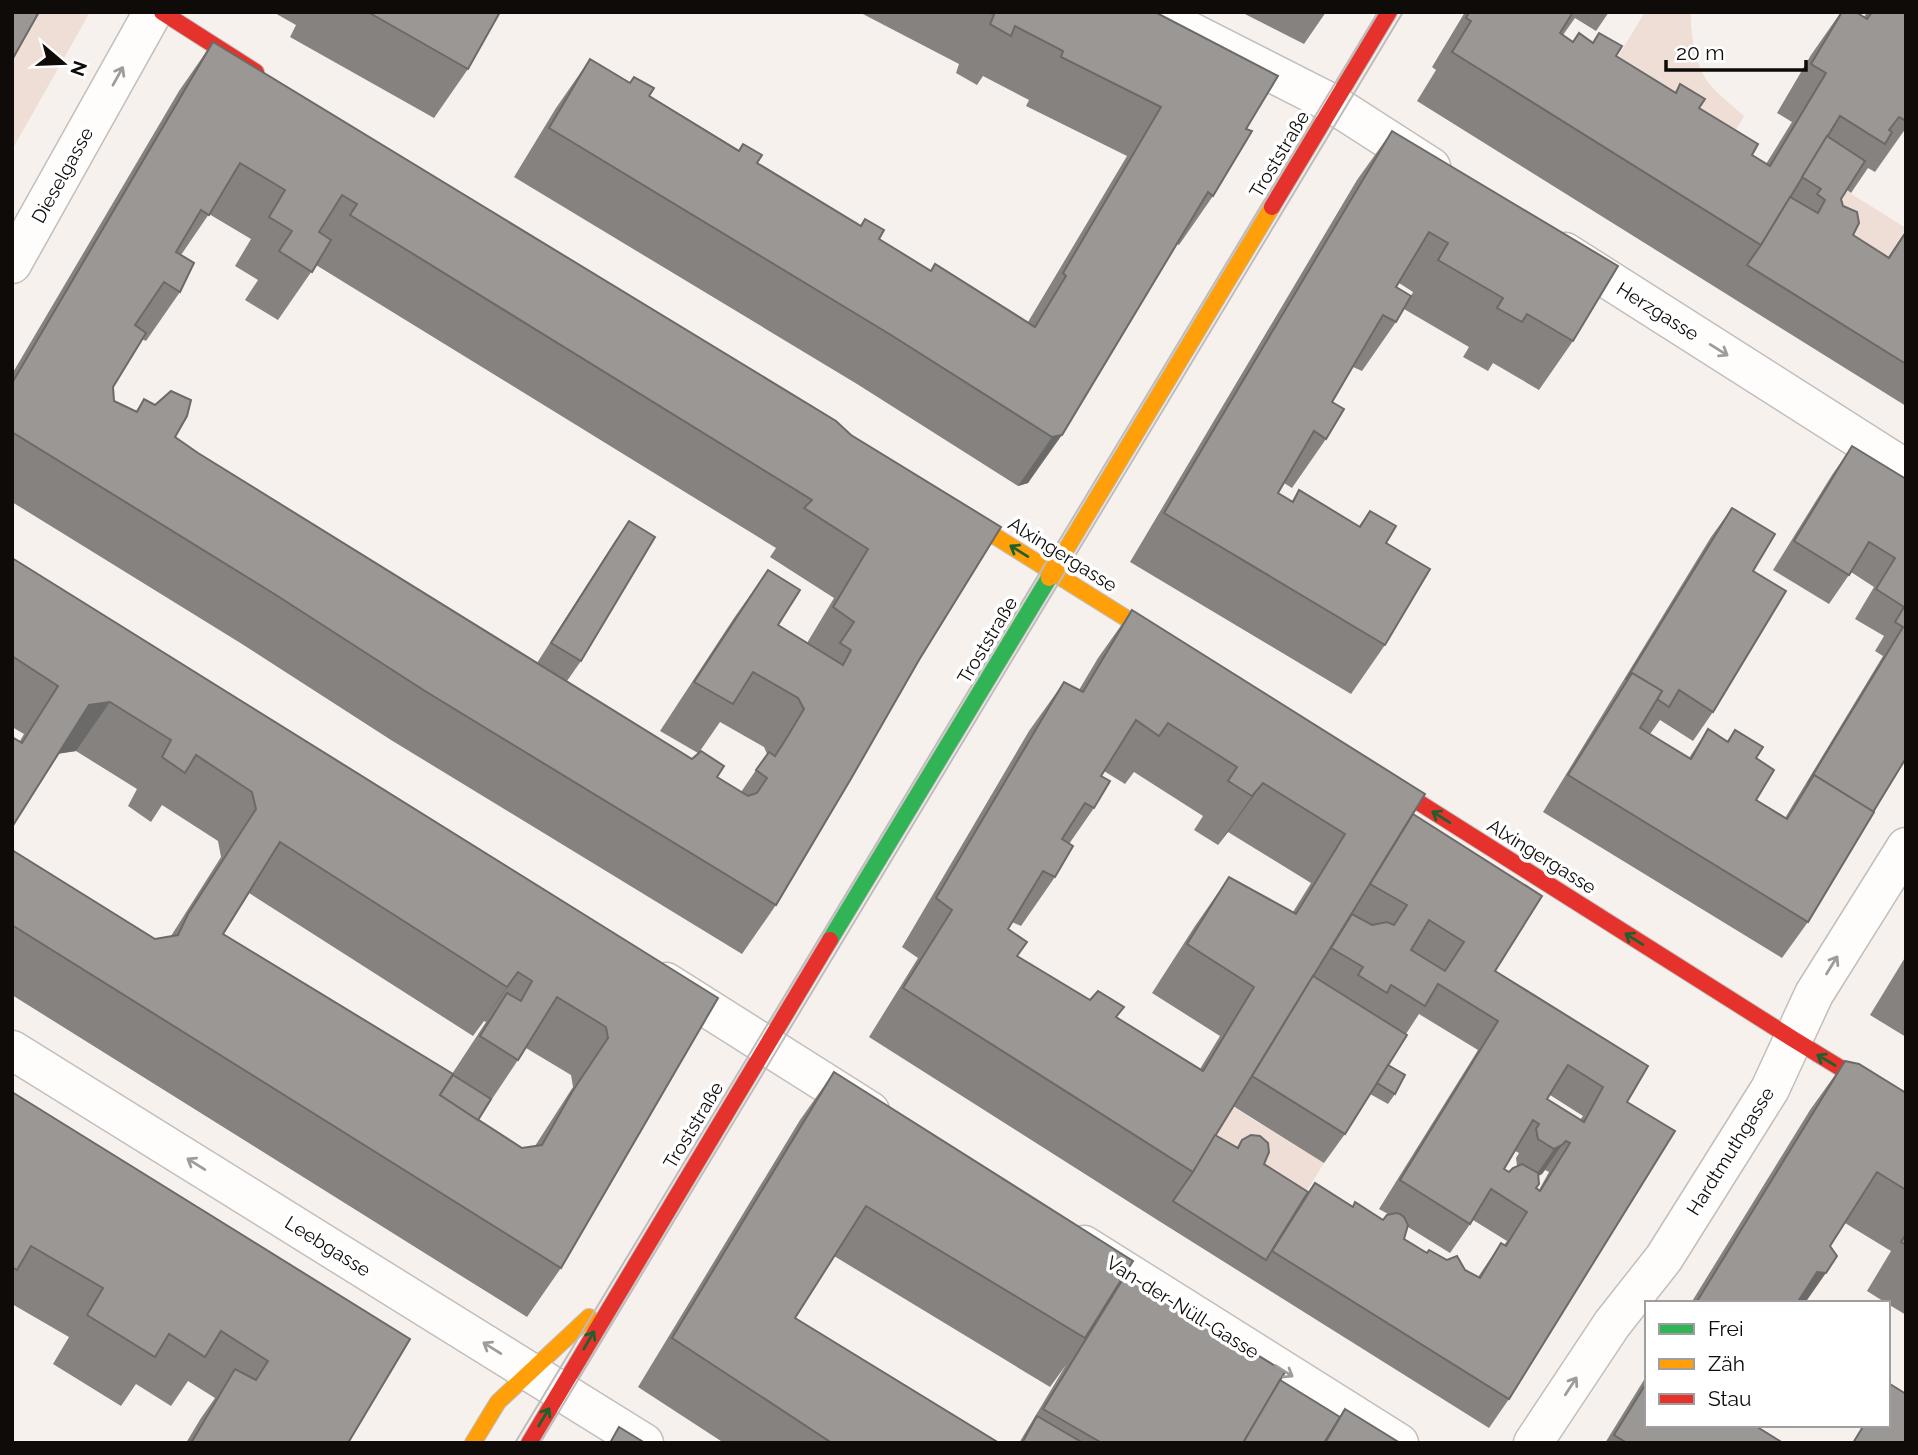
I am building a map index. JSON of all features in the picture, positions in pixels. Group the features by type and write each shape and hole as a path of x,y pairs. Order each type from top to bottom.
{"street":[{"name":"Dieselgasse","path":"12,264 153,12"},
{"path":"162,12 267,79"},
{"path":"1153,12 1333,104 1465,188"},
{"name":"Troststraße","path":"528,1443 545,1381 619,1289 1390,12"},
{"name":"Herzgasse","path":"1534,232 1906,469"},
{"name":"Alxingergasse","path":"933,497 1178,651"},
{"name":"Alxingergasse","path":"1367,770 1906,1108"},
{"name":"Hardtmuthgasse","path":"1533,1443 1612,1324 1664,1258 1770,1089 1814,994 1906,847"},
{"path":"635,962 894,1126"},
{"name":"Leebgasse","path":"12,1050 644,1443"},
{"name":"Van-der-Nüll-Gasse","path":"1058,1229 1399,1443"},
{"name":"Troststraße","path":"473,1443 498,1402 545,1381 619,1289"}],"shaded area":[{"path":"12,12 90,12 12,150"},
{"path":"1645,12 1691,12 1693,41 1701,70 1711,86 1744,116 1720,157 1602,83"},
{"path":"1845,190 1906,228 1869,287 1823,235"},
{"path":"1230,1105 1324,1163 1294,1212 1200,1155"}],"building":[{"path":"12,12 39,12 12,60"},
{"path":"368,12 500,12 468,69"},
{"path":"989,12 1155,12 1278,76 1246,129 1252,131 1213,196 1208,192 1062,435 1052,437 891,335 549,128 590,59 630,83 634,77 654,88 649,96 739,151 743,144 762,155 757,163 861,226 865,219 884,230 879,239 931,271 935,264 1035,327 1066,276 1063,273 1161,107 1061,57 1063,51 1015,26 1011,36 990,24 994,15"},
{"path":"1469,12 1573,12 1560,33 1573,42 1579,33 1593,43 1599,33 1622,46 1616,56 1676,93 1680,84 1705,99 1699,108 1758,144 1752,155 1770,166 1826,73 1811,64 1842,12 1856,12 1867,19 1872,12 1906,12 1906,121 1899,117 1889,130 1892,132 1885,144 1840,116 1761,245 1452,52 1471,21 1466,18"},
{"path":"213,42 836,421 851,435 1001,527 919,660 776,905 425,691 276,595 12,432 12,383","holes":["240,163 285,190 269,217 292,231 279,251 312,272 331,240 319,232 342,195 357,204 350,215 812,500 804,508 868,549 833,607 854,622 840,643 851,650 843,665 778,625 800,590 768,570 694,682 733,704 753,672 798,698 804,709 775,756 769,752 756,770 767,778 757,793 748,796 717,777 724,766 701,751 692,759 198,453 175,437 187,416 191,400 171,391 155,405 144,399 137,412 114,401 113,387 146,333 135,325 164,282 180,292 194,263 176,252 201,210 209,215"]},
{"path":"1392,131 1618,266 1573,341 1527,314 1522,322 1497,308 1503,298 1438,260 1448,243 1429,232 1396,287 1411,296 1396,322 1383,315 1332,402 1344,409 1326,439 1314,431 1278,493 1293,502 1299,490 1360,527 1370,511 1396,526 1386,543 1430,569 1385,645 1164,513"},
{"path":"1827,136 1865,161 1841,199 1843,206 1857,212 1859,223 1853,235 1889,258 1906,232 1906,364 1747,265 1790,197 1818,213 1825,200 1817,194 1821,189 1802,177"},
{"path":"1852,446 1906,479 1906,758 1873,812 1814,775 1808,783 1903,627 1895,622 1904,607 1876,589 1895,558 1869,542 1849,575 1794,541"},
{"path":"1732,508 1775,534 1753,571 1786,591 1713,712 1679,690 1669,707 1657,699 1662,691 1632,673 1626,680"},
{"path":"629,521 655,537 581,661 551,643"},
{"path":"12,558 718,998 561,1268 12,925 12,850 155,939 178,935 188,914 256,809 252,792 196,755 185,773 162,757 171,740 110,702 89,705 12,827 12,737 22,743 58,686 12,656","holes":["280,842 507,987 518,972 532,981 521,1001 507,993 480,1036 518,1060 557,997 606,1027 608,1038 572,1092 542,1145 522,1148 440,1095 453,1074 223,934"]},
{"path":"1132,610 1425,794 1193,1172 903,988 952,910 936,898 1064,682 1083,692","holes":["1136,720 1159,736 1168,723 1237,767 1228,781 1252,796 1263,783 1345,834 1296,914 1229,877 1187,944 1254,987 1203,1071 1116,1017 1124,1007 1098,991 1090,1000 1017,956 1027,942 1008,929 1043,871 1055,877 1073,846 1062,839 1085,803 1094,808 1110,781 1101,776"]},
{"path":"1632,673 1662,691 1640,728 1691,759 1708,729 1728,742 1735,730 1763,747 1756,758 1774,770 1756,800 1787,819 1814,775 1874,812 1808,922 1568,775"},
{"path":"1413,814 1542,896 1495,971 1648,1066 1627,1102 1675,1131 1509,1399 1272,1251 1315,1183 1353,1207 1355,1202 1383,1220 1387,1215 1400,1214 1408,1225 1404,1239 1427,1253 1429,1250 1447,1260 1457,1256 1465,1270 1480,1278 1501,1243 1506,1246 1527,1212 1491,1189 1470,1224 1400,1180 1498,1021 1438,984 1425,1006 1391,985 1387,993 1358,975 1363,967 1331,948 1352,914 1372,925 1387,922 1394,925 1407,905 1370,884","holes":["1429,920 1464,942 1445,971 1411,950","1568,1065 1603,1087 1584,1122 1547,1099","1533,1120 1539,1124 1536,1129 1538,1139 1554,1149 1566,1141 1570,1143 1540,1191 1536,1188 1539,1184 1538,1173 1522,1164 1509,1172 1504,1169"]},
{"path":"1313,976 1407,1035 1345,1134 1252,1076"},
{"path":"1845,1061 1859,1064 1906,1093 1906,1190 1877,1172 1830,1246 1837,1256 1826,1273 1817,1272 1798,1301 1697,1301"},
{"path":"1388,1065 1405,1075 1395,1094 1377,1083"},
{"path":"834,1072 1133,1261 1085,1338 866,1206 795,1318 999,1443 832,1443 672,1338"},
{"path":"453,1075 491,1099 478,1120 440,1095"},
{"path":"12,1092 410,1339 348,1443 191,1443 235,1369 256,1380 268,1361 221,1331 205,1357 169,1334 155,1357 87,1315 103,1288 31,1246 17,1270 12,1267"},
{"path":"1215,1135 1238,1148 1242,1140 1251,1135 1260,1136 1268,1143 1269,1152 1264,1164 1308,1192 1266,1260 1173,1201"},
{"path":"1126,1274 1285,1372 1243,1443 1102,1443 1043,1409"},
{"path":"1280,1380 1340,1417 1324,1443 1243,1443"},
{"path":"1890,1384 1906,1394 1906,1443 1853,1443 1863,1427 1890,1427"},
{"path":"1645,1385 1645,1427 1757,1427 1783,1443 1627,1443 1614,1435"},
{"path":"1345,1409 1400,1443 1325,1443"},
{"path":"1037,1416 1083,1443 1022,1443"},
{"path":"619,1427 645,1443 610,1443"}],"tram line":[{"path":"515,1443 1378,12"},
{"path":"540,1443 1403,12"}],"traffic: fast":[{"path":"830,940 1049,578"}],"traffic: slow":[{"path":"1049,578 1272,207"},
{"path":"950,508 1169,645"},
{"path":"473,1443 498,1402 589,1317"}],"traffic: jam":[{"path":"162,12 256,72"},
{"path":"1272,207 1389,12"},
{"path":"1377,776 1906,1108"},
{"path":"529,1443 830,940"}]}
